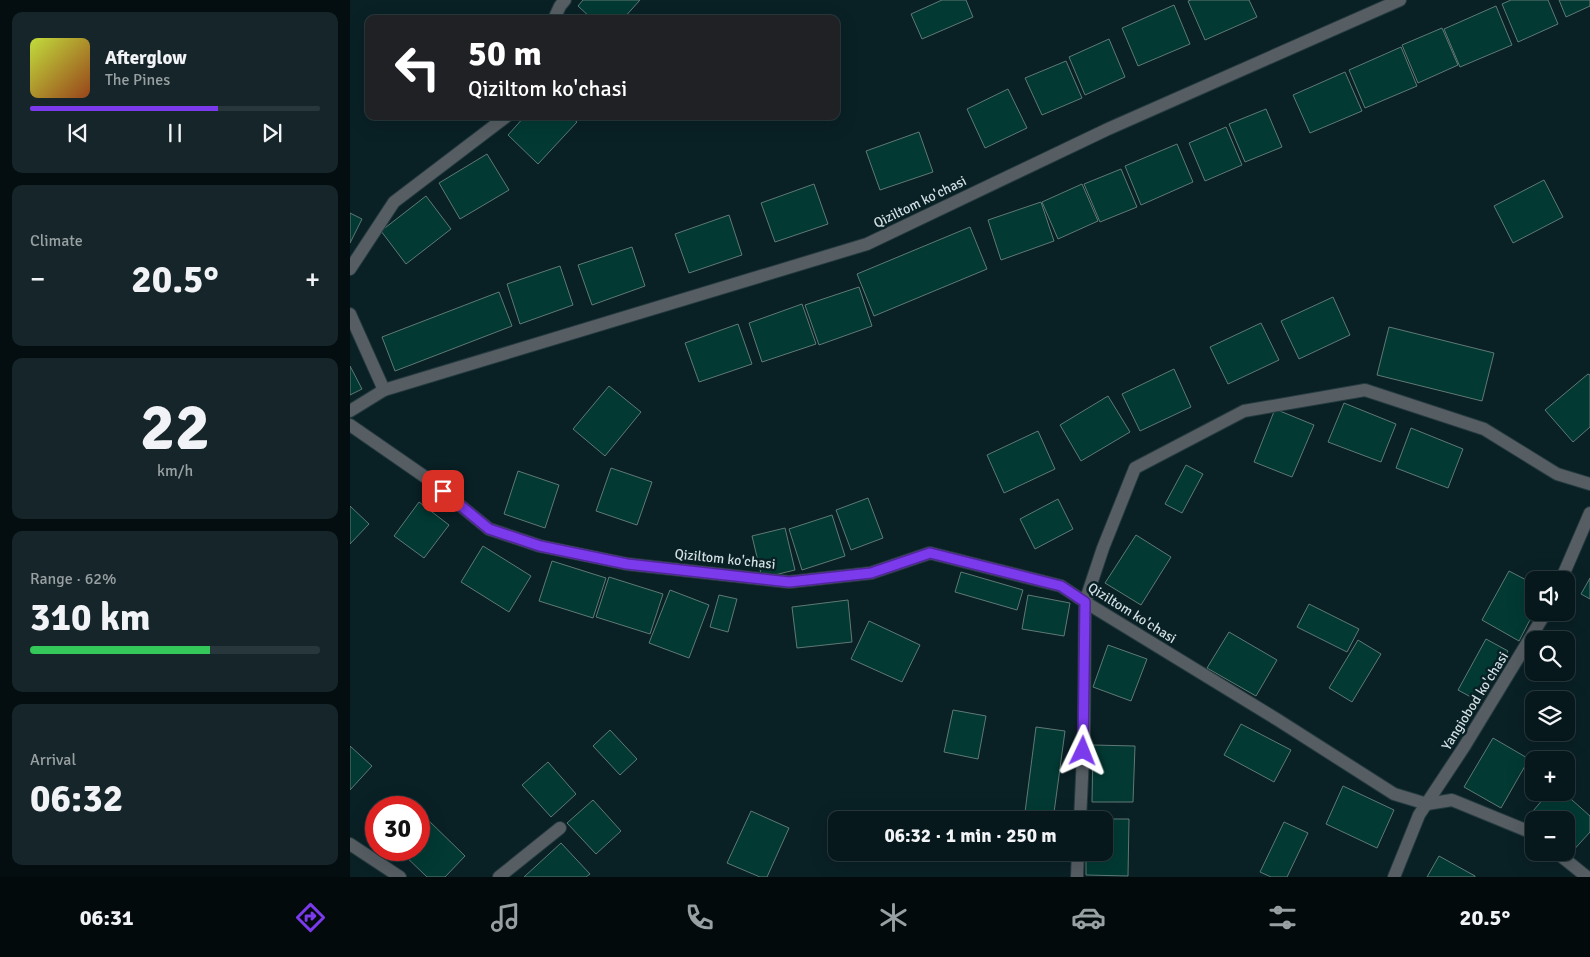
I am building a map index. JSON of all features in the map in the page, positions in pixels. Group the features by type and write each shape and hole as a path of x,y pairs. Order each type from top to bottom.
{"street":[{"path":"556,15 565,0"},
{"name":"Qiziltom ko'chasi","path":"350,411 384,390 867,244 1108,129 1400,0"},
{"path":"350,269 394,202 502,120"},
{"path":"350,314 384,390"},
{"path":"1080,811 1084,734 1085,602 1103,548 1135,468 1244,411 1364,390 1484,429 1558,474 1590,484"},
{"name":"Qiziltom ko'chasi","path":"350,425 428,479 489,529 540,546 627,564 789,582 871,573 930,553 1061,586 1394,794 1427,804"},
{"path":"1565,571 1590,512"},
{"name":"Yangiobod ko'chasi","path":"1394,877 1419,815 1464,747 1541,621"},
{"path":"1427,804 1452,800 1525,830"},
{"path":"499,877 560,828"},
{"path":"350,844 400,877"},
{"path":"1077,877 1078,861"},
{"path":"1567,861 1587,877"}],"building":[{"path":"583,0 640,0 627,15 588,15 578,6"},
{"path":"942,0 966,0 973,17 922,39 911,14"},
{"path":"1249,0 1257,17 1205,40 1188,1"},
{"path":"1511,0 1548,0 1558,24 1518,42 1502,4"},
{"path":"1559,0 1590,0 1590,6 1566,17"},
{"path":"1174,5 1190,44 1138,66 1122,28"},
{"path":"1496,6 1512,45 1460,67 1444,29"},
{"path":"1442,28 1458,65 1418,83 1402,45"},
{"path":"1109,39 1125,77 1085,95 1069,57"},
{"path":"1401,47 1417,86 1365,108 1349,70"},
{"path":"1066,61 1082,98 1042,115 1025,78"},
{"path":"1345,72 1362,111 1310,133 1293,95"},
{"path":"1008,89 1027,128 985,148 967,109"},
{"path":"1266,109 1282,147 1245,162 1229,124"},
{"path":"521,120 575,120 577,122 538,164 508,135"},
{"path":"1226,127 1242,165 1205,181 1189,143"},
{"path":"919,132 933,172 880,190 866,151"},
{"path":"1177,144 1193,182 1141,205 1125,166"},
{"path":"487,154 509,190 460,219 439,183"},
{"path":"1121,169 1137,207 1100,222 1084,184"},
{"path":"1544,180 1563,217 1513,243 1494,206"},
{"path":"814,184 828,224 775,242 761,203"},
{"path":"1082,184 1098,221 1058,239 1042,202"},
{"path":"426,196 451,229 406,264 381,231"},
{"path":"1041,202 1054,241 1001,260 988,220"},
{"path":"350,213 362,219 350,243"},
{"path":"729,215 742,255 689,273 675,234"},
{"path":"970,227 987,269 874,316 857,274"},
{"path":"632,247 645,286 592,305 578,265"},
{"path":"560,266 573,305 520,324 507,284"},
{"path":"859,287 872,326 819,345 805,305"},
{"path":"499,292 512,326 395,371 382,337"},
{"path":"1333,297 1350,335 1299,359 1281,321"},
{"path":"802,304 816,344 762,362 749,323"},
{"path":"1261,323 1279,360 1228,384 1210,347"},
{"path":"738,324 752,364 699,382 685,343"},
{"path":"1389,327 1494,353 1482,401 1377,375"},
{"path":"350,366 362,389 350,395"},
{"path":"1174,369 1191,407 1140,431 1122,394"},
{"path":"1588,374 1590,375 1590,427 1573,442 1545,410"},
{"path":"609,386 641,412 605,456 573,429"},
{"path":"1108,396 1130,432 1081,461 1060,425"},
{"path":"1344,403 1396,424 1381,462 1328,442"},
{"path":"1275,409 1314,425 1292,477 1254,462"},
{"path":"1411,428 1463,449 1448,488 1396,468"},
{"path":"1038,431 1055,469 1004,493 987,455"},
{"path":"1186,465 1203,474 1182,513 1165,504"},
{"path":"611,468 652,482 637,525 596,511"},
{"path":"518,471 559,485 545,528 504,514"},
{"path":"868,498 883,538 851,550 836,510"},
{"path":"1058,499 1073,529 1035,549 1020,519"},
{"path":"419,502 449,525 424,558 394,536"},
{"path":"350,506 369,524 350,544"},
{"path":"832,515 845,556 802,570 789,529"},
{"path":"785,528 795,570 762,578 752,536"},
{"path":"1136,535 1171,557 1141,605 1105,583"},
{"path":"483,546 531,576 509,612 461,582"},
{"path":"552,561 606,578 593,618 539,601"},
{"path":"1509,571 1525,579 1525,621 1529,621 1519,641 1482,620"},
{"path":"961,572 1023,590 1017,610 955,592"},
{"path":"609,577 663,594 650,634 596,617"},
{"path":"1590,578 1590,599 1581,594"},
{"path":"670,590 709,605 689,658 649,643"},
{"path":"719,595 737,599 728,632 710,627"},
{"path":"1028,595 1070,603 1064,636 1022,629"},
{"path":"848,600 852,642 797,648 792,607"},
{"path":"1309,604 1359,629 1347,652 1297,627"},
{"path":"869,621 920,645 902,682 851,659"},
{"path":"1229,632 1277,660 1256,696 1207,668"},
{"path":"1486,639 1508,651 1480,702 1458,690"},
{"path":"1358,640 1381,654 1352,702 1329,688"},
{"path":"1108,645 1147,659 1131,701 1093,687"},
{"path":"953,710 986,716 978,759 944,752"},
{"path":"1241,724 1291,750 1274,782 1224,755"},
{"path":"1036,727 1065,731 1054,811 1025,811"},
{"path":"610,730 637,759 620,775 593,746"},
{"path":"1493,738 1525,757 1525,766 1501,808 1464,787"},
{"path":"1093,745 1135,746 1133,802 1092,802"},
{"path":"350,746 372,766 350,790"},
{"path":"548,762 576,794 551,817 522,785"},
{"path":"1343,786 1394,810 1377,848 1326,824"},
{"path":"593,800 621,831 596,854 567,823"},
{"path":"1541,801 1573,801 1590,816 1590,832 1575,848 1575,811 1533,811"},
{"path":"751,811 789,828 767,877 760,877 727,863"},
{"path":"1113,819 1129,819 1128,876 1086,875 1086,861 1113,861"},
{"path":"430,822 465,856 445,877 427,877 410,861 430,861"},
{"path":"1284,822 1308,833 1287,877 1271,877 1260,872"},
{"path":"561,843 590,874 586,877 524,877"},
{"path":"1439,856 1475,876 1475,877 1427,877"}],"route":[{"path":"443,491 489,529 540,546 627,564 789,582 871,573 930,553 1061,586 1085,602 1083,751"}]}
